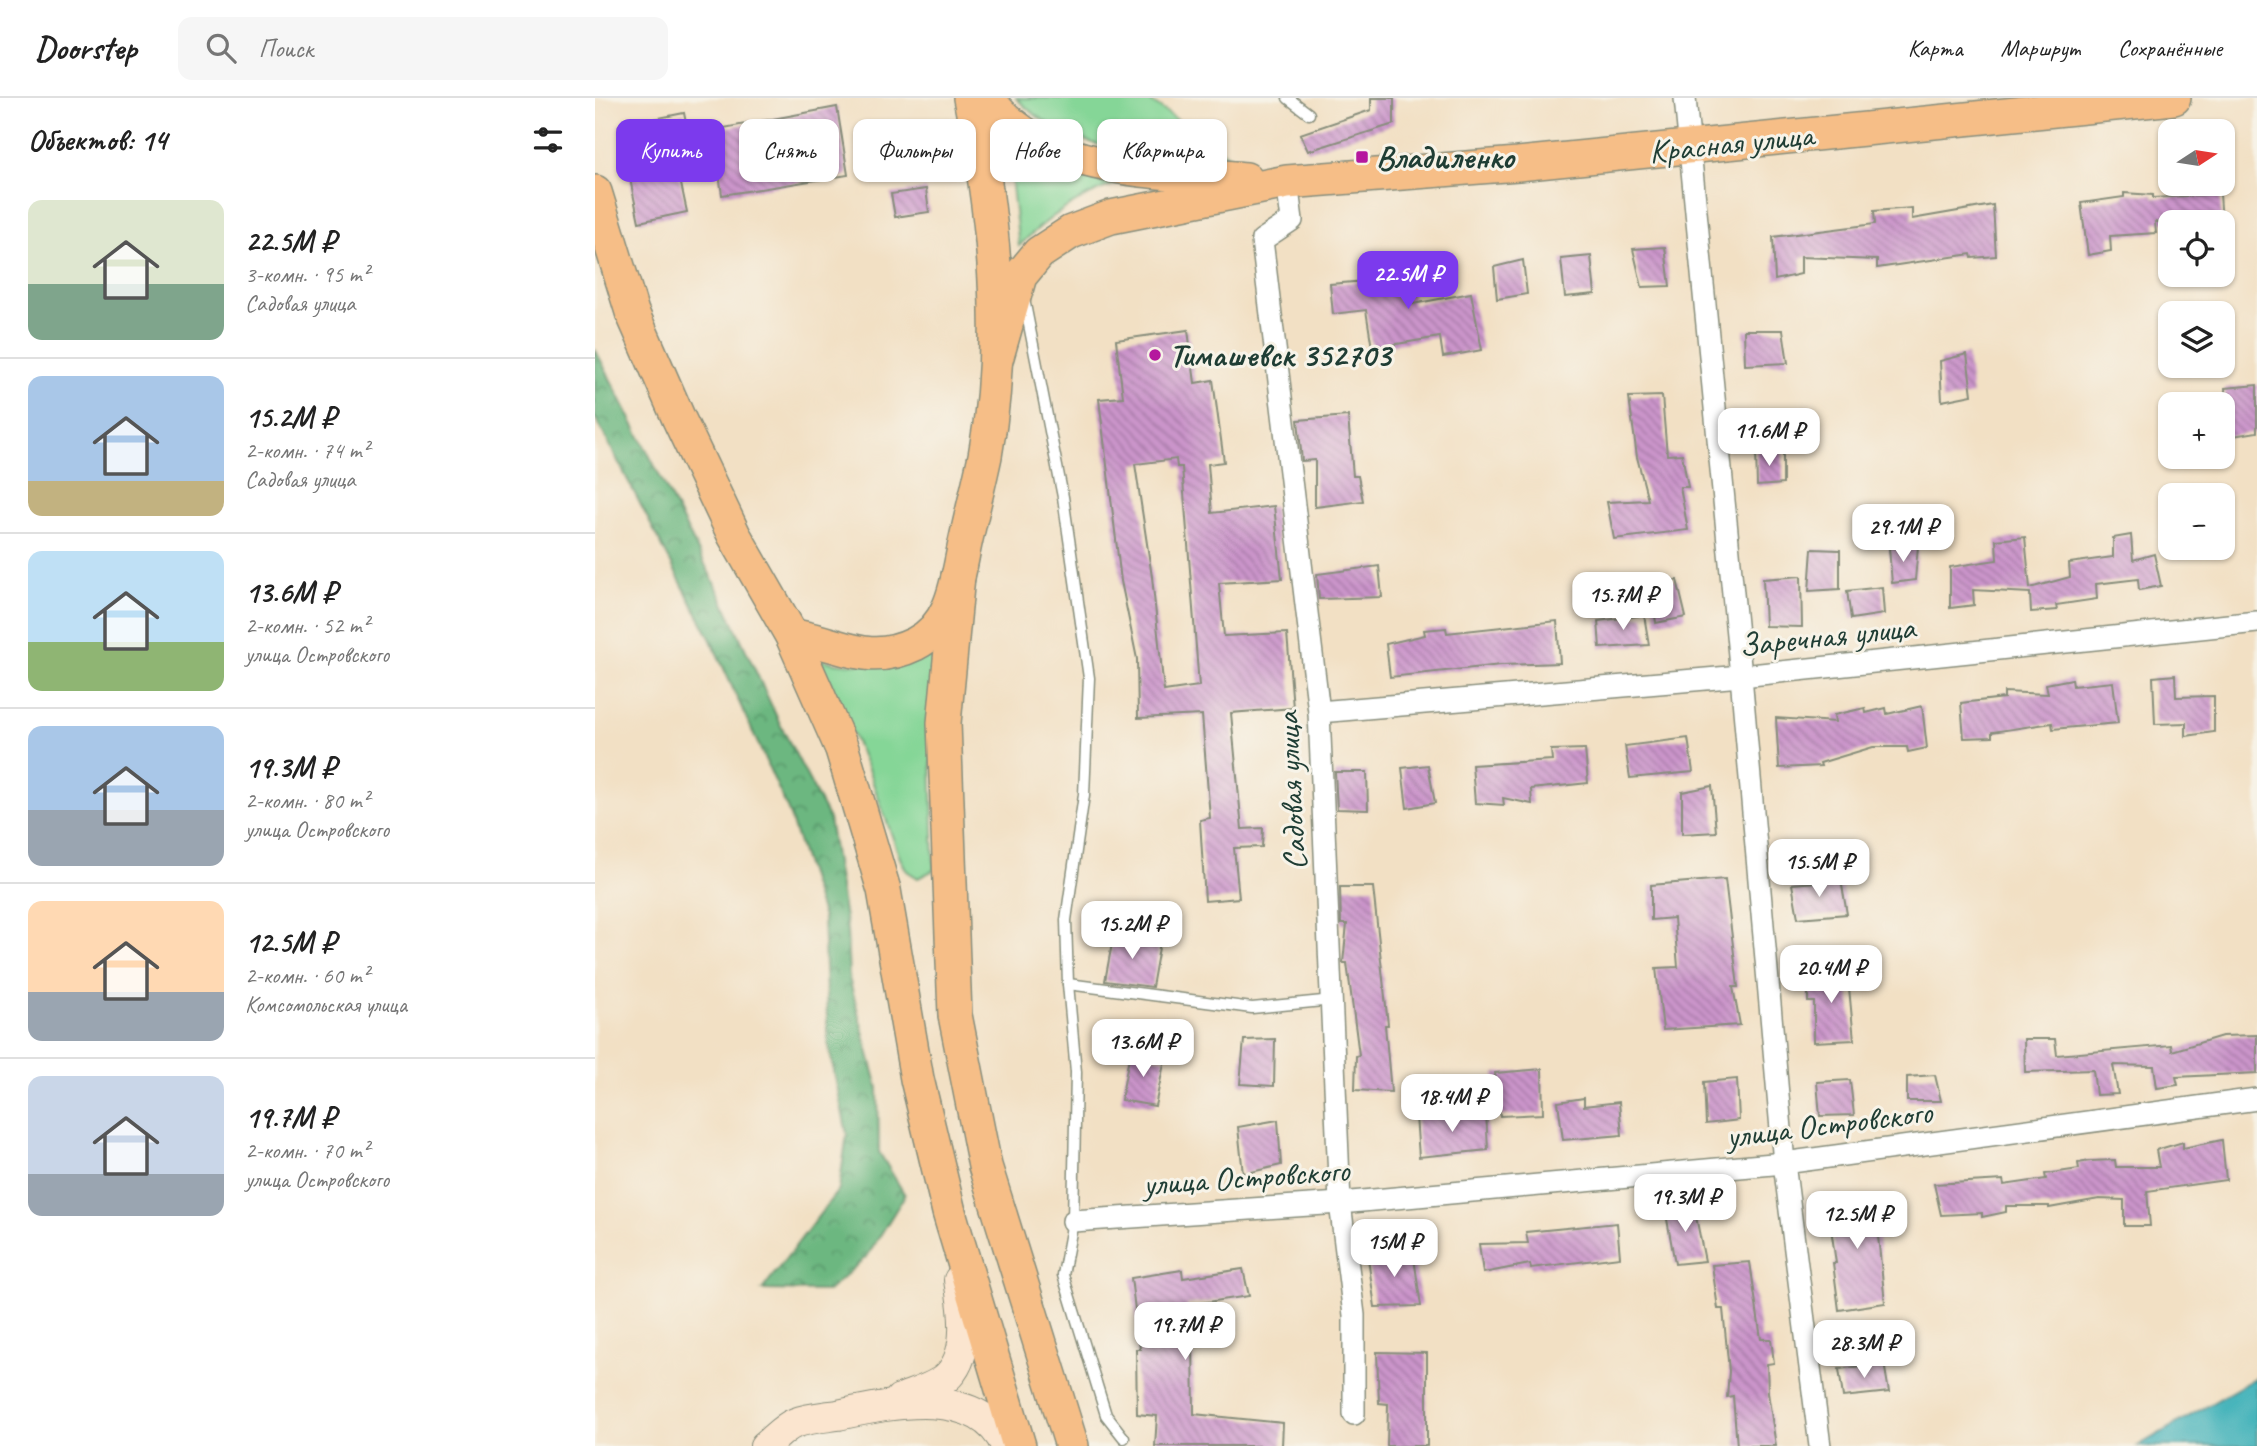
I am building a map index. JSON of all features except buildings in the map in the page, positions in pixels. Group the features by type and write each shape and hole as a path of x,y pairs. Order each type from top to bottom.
{"main road":[{"path":"792,636 863,655 891,653 916,643 942,624 958,576 985,454 996,360 996,282 992,222 970,98"},
{"path":"987,98 996,110 1030,136 1090,163 1287,182"},
{"name":"Красная улица","path":"1287,182 1691,148 2174,98"},
{"path":"996,360 1020,276 1038,253 1071,232 1111,216 1287,182"},
{"path":"595,192 632,312 678,417 734,535 792,636 842,749 884,890 918,1079 949,1212 1019,1446"},
{"path":"958,576 944,723 955,1015 985,1166 1072,1446"},
{"path":"887,1405 937,1383 949,1375 958,1360 963,1339 964,1308 949,1212"},
{"path":"765,1446 793,1424 887,1405 918,1404 964,1409 982,1418 1000,1434 1006,1446"}],"street":[{"path":"1685,98 1741,676 1784,1164 1820,1446"},
{"name":"Садовая улица","path":"1287,182 1292,220 1262,240 1319,712 1340,1203 1354,1315 1354,1414"},
{"name":"Заречная улица","path":"1319,712 1741,676 2257,622"},
{"name":"улица Островского","path":"1073,1221 1340,1203 1784,1164 2257,1099"}],"lane":[{"path":"1288,98 1308,114"},
{"path":"1020,276 1063,497 1089,678 1084,795 1066,920 1067,984 1076,1072 1073,1221 1062,1275 1106,1415 1124,1438"},
{"path":"1067,984 1252,1008 1333,1000"}],"green space":[{"path":"1016,98 1146,98 1176,119 1097,119 1097,144 1083,139 1083,119 1038,117"},
{"path":"1083,176 1097,179 1097,182 1117,183 1064,209 1019,246 1012,182 1083,182"},
{"path":"595,349 720,594 780,724 829,819 847,931 849,978 878,1088 879,1152 905,1195 868,1255 828,1291 762,1290 839,1189 847,1134 828,1043 823,918 788,810 711,640 595,417"},
{"path":"934,640 931,752 934,870 918,878 907,871 900,858 868,769 819,658 834,663 863,663"}],"water":[{"path":"2257,1377 2257,1446 2138,1446"}],"place":[{"name":"Владиленко","path":"1362,157"},
{"name":"Тимашевск 352703","path":"1155,355"}]}
